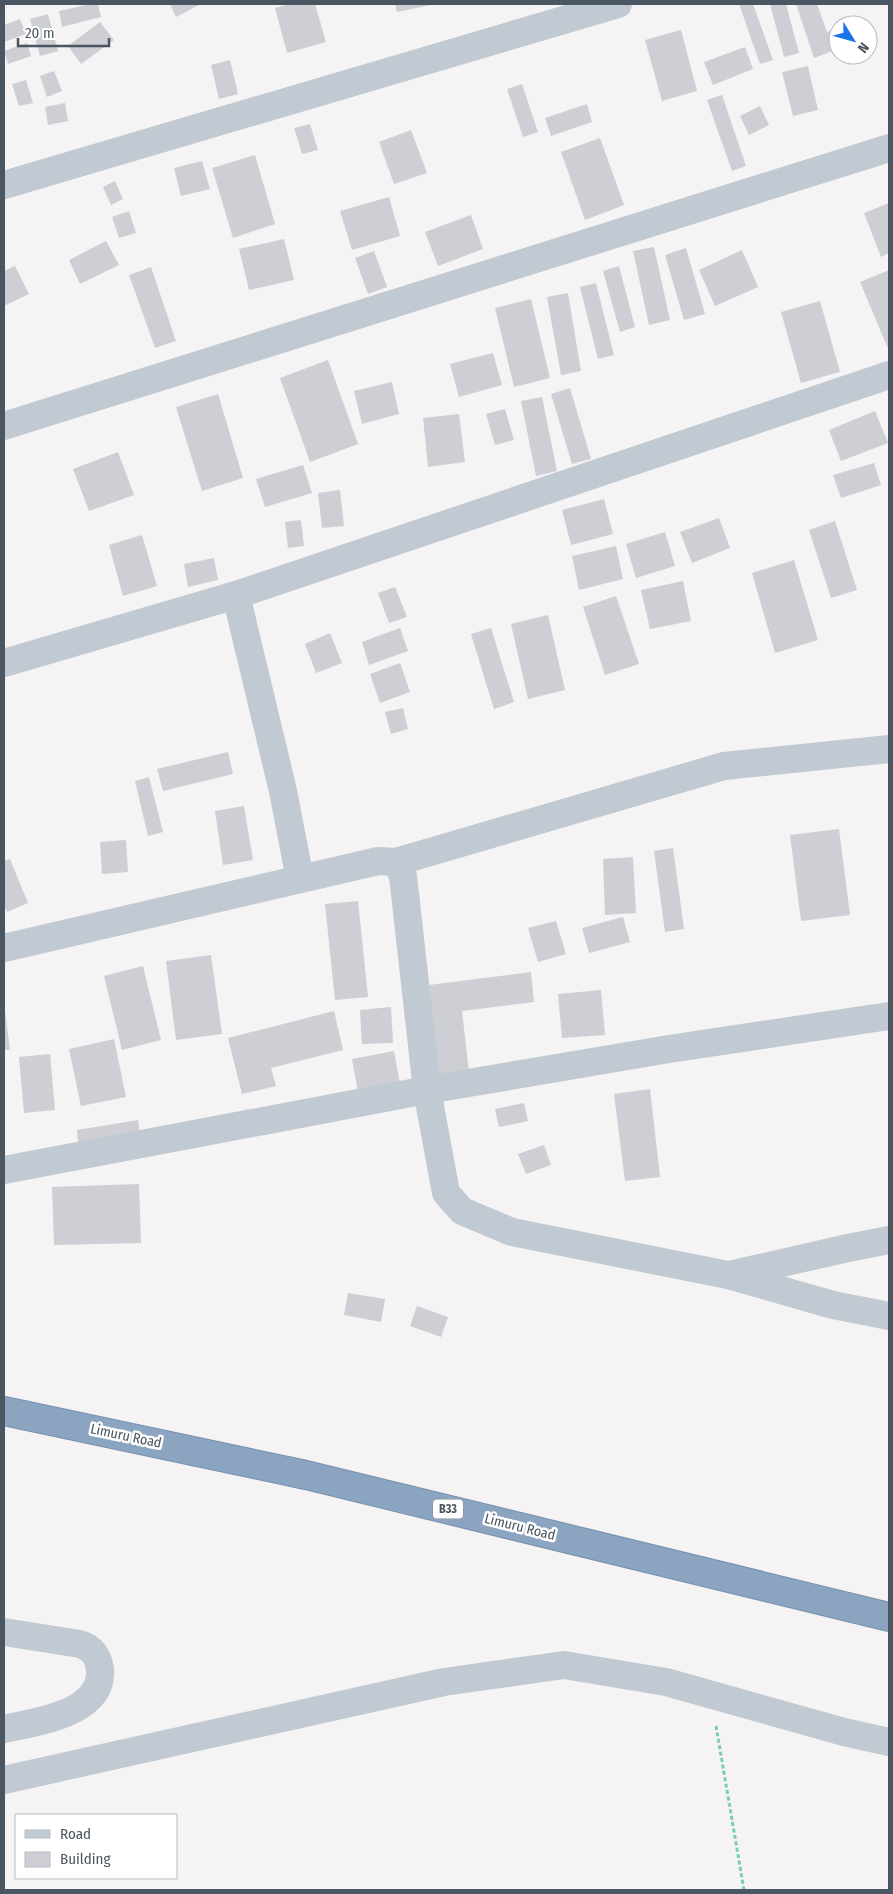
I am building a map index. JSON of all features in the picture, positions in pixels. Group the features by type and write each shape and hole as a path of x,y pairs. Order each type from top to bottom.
{"highway":[{"name":"Limuru Road","path":"4,1411 306,1474 889,1617"}],"street":[{"path":"4,185 618,4"},
{"path":"4,426 889,148"},
{"path":"4,663 236,595 889,375"},
{"path":"236,595 283,792 300,879"},
{"path":"4,948 378,861 396,862 724,766 889,749"},
{"path":"396,862 403,876 428,1090 446,1193 462,1211 512,1232 728,1275 833,1306 889,1316"},
{"path":"4,1170 428,1090 669,1049 889,1016"},
{"path":"728,1275 889,1240"},
{"path":"4,1632 80,1644 90,1648 97,1658 100,1670 98,1685 90,1697 76,1708 59,1716 4,1729"},
{"path":"4,1780 444,1682 564,1665 666,1682 844,1732 889,1742"}],"path":[{"path":"711,1694 744,1890"}],"building":[{"path":"98,4 101,17 62,27 59,11"},
{"path":"170,4 201,4 176,17"},
{"path":"290,4 315,4 326,42 287,53 275,8"},
{"path":"395,4 431,4 431,5 397,12"},
{"path":"739,4 753,4 773,60 760,64"},
{"path":"770,4 786,4 799,53 784,57"},
{"path":"796,4 817,4 828,32 828,53 814,58"},
{"path":"48,14 58,51 40,56 30,19"},
{"path":"20,19 26,34 4,42 4,25"},
{"path":"100,22 114,40 81,64 68,46"},
{"path":"681,30 697,91 662,101 645,40"},
{"path":"27,43 31,56 8,64 4,51"},
{"path":"745,47 753,69 713,85 704,62"},
{"path":"230,60 238,94 219,99 211,65"},
{"path":"808,66 818,110 793,116 782,72"},
{"path":"54,71 62,91 47,97 40,76"},
{"path":"26,80 33,103 19,106 12,84"},
{"path":"522,84 538,132 523,137 507,89"},
{"path":"722,95 746,166 732,171 707,100"},
{"path":"65,103 68,121 48,125 45,107"},
{"path":"587,104 592,122 551,136 545,118"},
{"path":"760,106 769,125 749,135 740,116"},
{"path":"310,124 318,150 302,154 294,128"},
{"path":"411,130 427,173 394,184 379,142"},
{"path":"600,138 624,205 585,220 561,152"},
{"path":"255,155 275,224 233,238 212,168"},
{"path":"202,161 210,189 181,196 174,168"},
{"path":"115,181 123,199 111,205 103,187"},
{"path":"389,197 400,236 352,250 340,211"},
{"path":"889,203 889,253 881,257 864,213"},
{"path":"129,211 136,233 119,238 112,217"},
{"path":"471,215 483,249 438,266 425,232"},
{"path":"284,239 294,280 249,290 239,249"},
{"path":"106,241 119,265 80,284 69,260"},
{"path":"654,247 670,320 649,325 633,251"},
{"path":"686,248 705,314 684,320 665,255"},
{"path":"742,250 758,287 715,306 699,270"},
{"path":"374,251 387,287 368,294 355,258"},
{"path":"15,266 29,294 4,306 4,271"},
{"path":"619,266 635,327 620,332 603,271"},
{"path":"151,267 176,341 155,348 129,275"},
{"path":"889,270 889,351 860,282"},
{"path":"596,283 614,355 598,359 580,287"},
{"path":"568,293 581,371 561,375 547,297"},
{"path":"531,299 550,378 514,387 495,308"},
{"path":"820,301 840,372 801,383 781,312"},
{"path":"493,353 502,385 459,397 450,364"},
{"path":"328,360 358,444 310,462 280,378"},
{"path":"392,382 399,414 362,424 354,391"},
{"path":"570,388 591,459 572,464 551,394"},
{"path":"218,394 243,478 202,491 176,407"},
{"path":"542,397 557,471 536,476 521,401"},
{"path":"505,409 514,440 495,445 486,414"},
{"path":"875,411 888,443 841,461 829,430"},
{"path":"459,414 465,462 428,467 423,418"},
{"path":"118,452 134,495 89,511 73,469"},
{"path":"874,463 881,485 841,498 833,475"},
{"path":"303,465 312,493 265,507 256,479"},
{"path":"340,490 344,526 322,528 318,493"},
{"path":"604,499 613,534 571,545 562,510"},
{"path":"719,518 730,548 692,563 680,532"},
{"path":"301,520 304,546 288,548 285,522"},
{"path":"835,521 857,590 831,598 809,530"},
{"path":"665,532 675,566 636,578 626,544"},
{"path":"142,535 157,586 123,596 109,545"},
{"path":"616,546 623,579 579,590 572,556"},
{"path":"214,558 218,580 188,587 184,564"},
{"path":"794,560 818,640 775,653 752,573"},
{"path":"683,581 691,621 650,629 641,590"},
{"path":"395,587 407,617 389,623 378,593"},
{"path":"616,596 639,664 605,675 583,607"},
{"path":"548,615 565,690 528,699 511,624"},
{"path":"400,628 408,651 369,665 362,642"},
{"path":"491,628 514,702 494,709 471,634"},
{"path":"330,633 342,663 316,673 305,644"},
{"path":"400,663 410,692 380,703 370,674"},
{"path":"403,708 408,729 391,734 385,712"},
{"path":"228,752 233,774 163,791 157,769"},
{"path":"149,777 163,832 148,836 135,781"},
{"path":"244,806 253,860 223,865 215,811"},
{"path":"839,829 850,915 801,921 790,835"},
{"path":"126,840 128,872 102,874 100,842"},
{"path":"673,848 684,929 665,932 654,851"},
{"path":"633,857 636,913 605,915 603,859"},
{"path":"10,859 28,903 7,912 4,905 4,861"},
{"path":"358,901 368,997 335,1000 325,904"},
{"path":"623,917 630,942 589,953 582,928"},
{"path":"556,921 566,954 538,962 528,928"},
{"path":"211,955 222,1034 176,1040 166,961"},
{"path":"143,966 161,1040 122,1050 104,976"},
{"path":"531,972 534,1002 462,1011 469,1072 432,1077 421,986"},
{"path":"601,990 605,1035 562,1038 558,994"},
{"path":"4,1003 10,1050 4,1050"},
{"path":"391,1007 393,1043 362,1044 360,1010"},
{"path":"334,1011 343,1050 271,1068 276,1086 242,1094 228,1038"},
{"path":"114,1039 126,1097 81,1106 69,1049"},
{"path":"394,1051 400,1084 358,1092 352,1059"},
{"path":"50,1054 55,1110 24,1113 19,1057"},
{"path":"650,1089 660,1177 625,1181 614,1094"},
{"path":"524,1103 528,1121 499,1127 495,1109"},
{"path":"138,1120 140,1134 78,1143 77,1130"},
{"path":"544,1145 551,1165 526,1174 518,1154"},
{"path":"139,1184 141,1243 54,1245 52,1187"},
{"path":"348,1293 385,1299 381,1322 344,1315"},
{"path":"417,1306 448,1317 441,1337 410,1326"}]}
